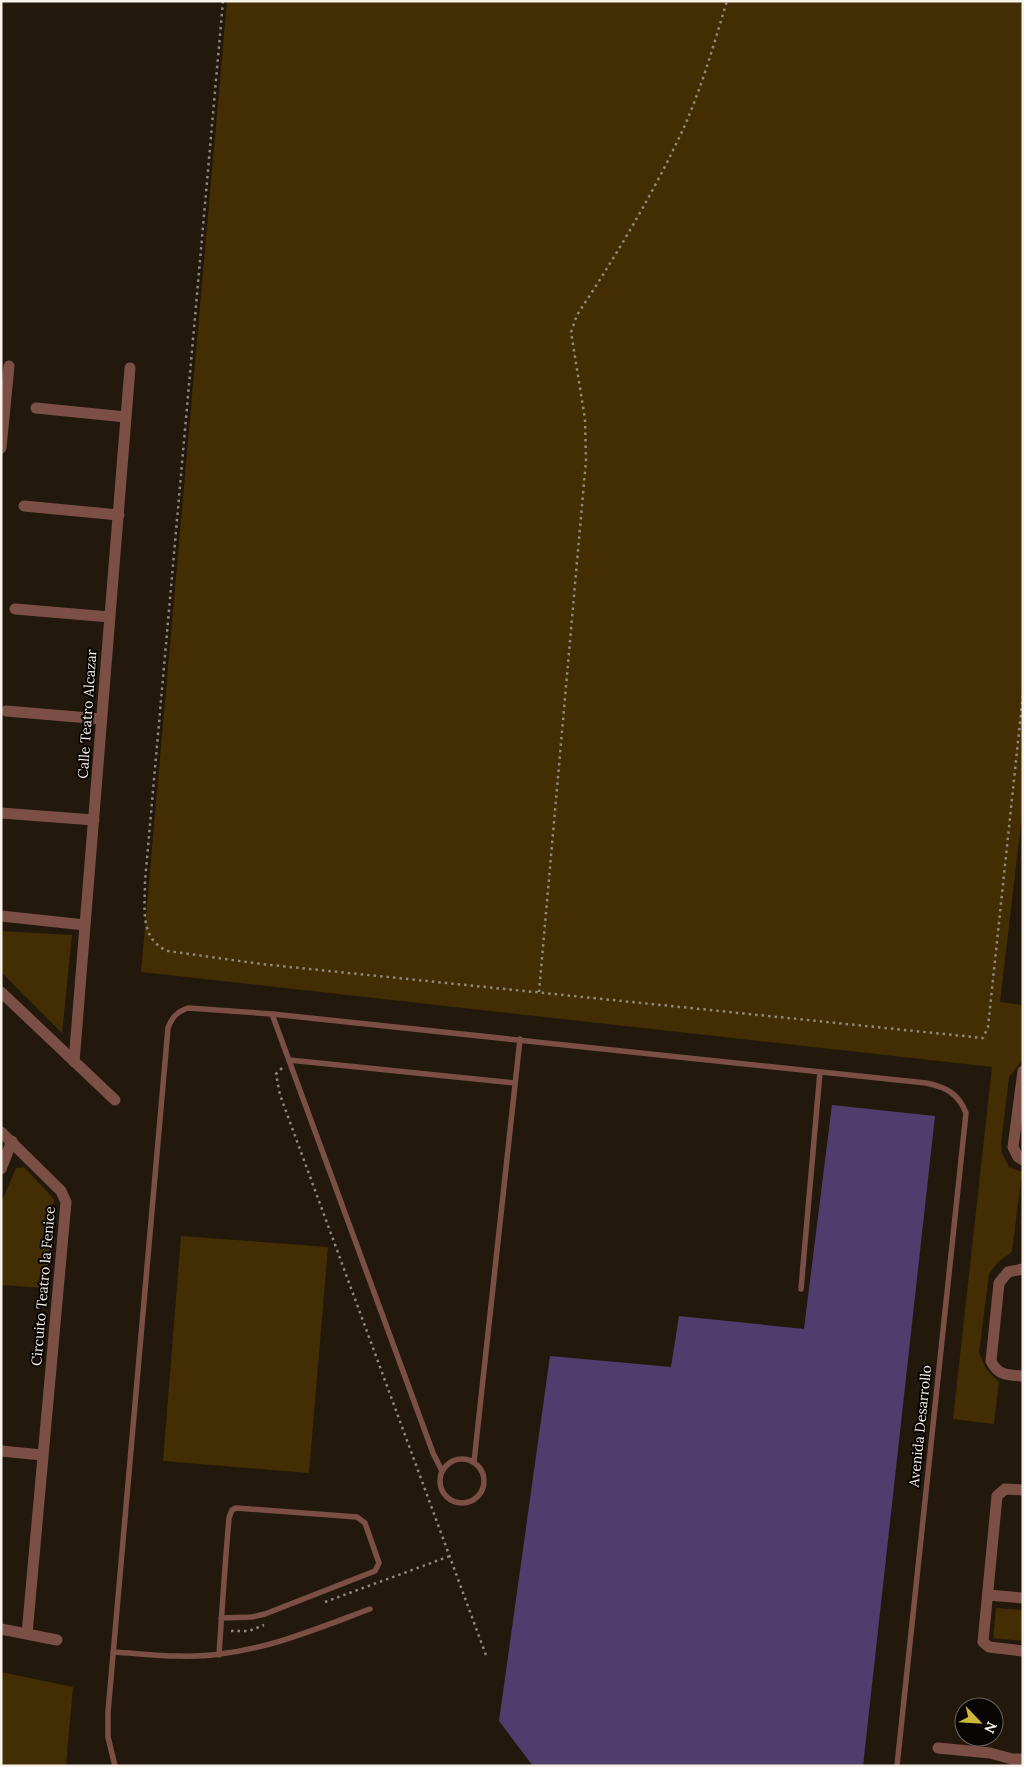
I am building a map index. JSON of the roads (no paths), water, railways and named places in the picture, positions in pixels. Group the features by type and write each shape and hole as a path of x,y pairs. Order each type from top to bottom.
{"street":[{"path":"1,448 9,366"},
{"name":"Calle Teatro Alcazar","path":"74,1062 130,368"},
{"path":"36,408 126,417"},
{"path":"24,506 119,515"},
{"path":"16,609 110,617"},
{"path":"6,711 101,719"},
{"path":"1,813 94,820"},
{"path":"1,916 85,925"},
{"path":"1,992 115,1100"},
{"path":"1023,1071 1013,1147 1014,1153 1023,1160"},
{"name":"Circuito Teatro la Fenice","path":"1,1132 61,1191 66,1202 27,1634"},
{"path":"1,1169 12,1141"},
{"path":"1023,1269 1008,1272 999,1283 991,1361 994,1368 1003,1375 1023,1376"},
{"path":"1,1451 42,1455"},
{"path":"1023,1490 1004,1489 998,1496 988,1594 985,1646 1023,1651"},
{"path":"988,1594 1023,1598"},
{"path":"1,1629 57,1640"},
{"path":"938,1748 990,1753 1016,1761"}],"lane":[{"path":"115,1766 108,1737 113,1652 168,1028 179,1011 188,1008 272,1014 820,1072 801,1289"},
{"path":"272,1014 427,1436 442,1471"},
{"path":"474,1462 459,1459 447,1465 442,1471 440,1478 443,1493 455,1502 469,1502 480,1493 483,1486 482,1473 474,1462 520,1040"},
{"path":"289,1060 515,1083"},
{"name":"Avenida Desarrollo","path":"820,1072 940,1086 954,1093 962,1102 966,1113 897,1766"},
{"path":"219,1654 221,1618 229,1518 232,1510 236,1508 357,1516 365,1523 380,1563 375,1571 265,1614 252,1617 221,1618"},
{"path":"113,1652 192,1656 251,1649 286,1639 370,1609"}]}
